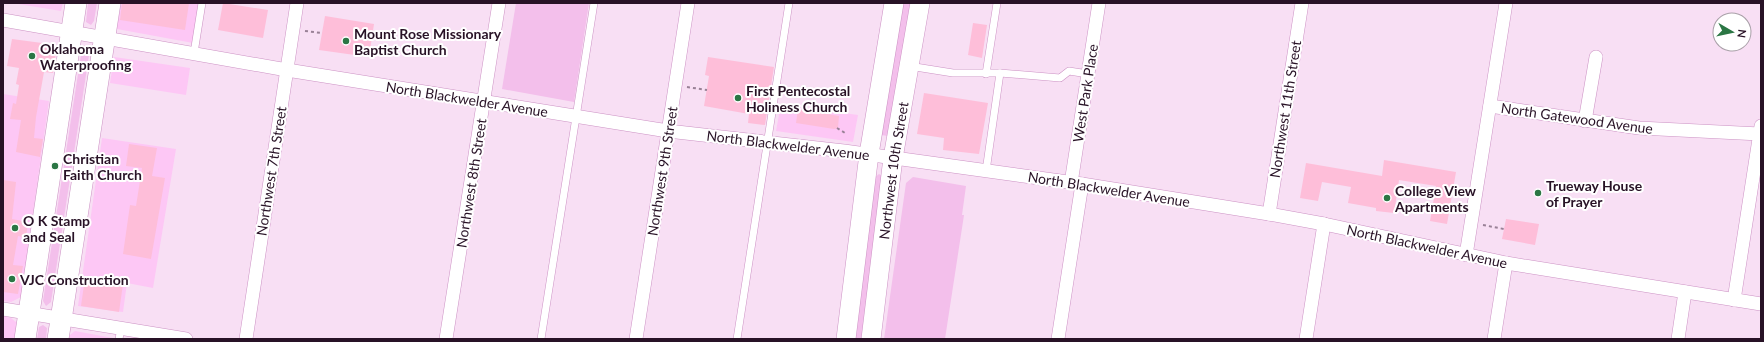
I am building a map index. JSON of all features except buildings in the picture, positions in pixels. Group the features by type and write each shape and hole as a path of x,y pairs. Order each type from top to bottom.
{"main road":[{"path":"25,339 76,3"},
{"path":"58,339 110,3"},
{"name":"Northwest 10th Street","path":"846,339 869,154 894,3"},
{"name":"Northwest 10th Street","path":"871,339 893,158 920,3"}],"street":[{"name":"Northwest 7th Street","path":"246,339 297,3"},
{"name":"Northwest 8th Street","path":"446,339 499,3"},
{"name":"Northwest 9th Street","path":"636,339 688,3"},
{"name":"West Park Place","path":"1058,339 1088,74 1099,3"},
{"name":"Northwest 11th Street","path":"1269,214 1302,3"},
{"path":"1466,256 1506,3"},
{"name":"North Blackwelder Avenue","path":"3,20 287,70 576,117 668,131 869,154 1269,214 1324,224 1466,256 1761,304"},
{"path":"1586,121 1596,57"},
{"name":"North Gatewood Avenue","path":"1490,106 1639,128 1760,130"},
{"path":"1734,300 1760,130"},
{"path":"1306,339 1324,224"},
{"path":"1494,339 1506,263"},
{"path":"1678,339 1685,292"},
{"path":"3,309 61,318 120,334 186,339"}],"lane":[{"path":"194,53 202,3"},
{"path":"541,339 594,3"},
{"path":"737,339 766,142 789,3"},
{"path":"986,74 997,3"},
{"path":"909,66 953,73 1000,73 1060,78 1069,71 1088,74"},
{"path":"986,171 1000,73"}],"path":[{"path":"293,29 322,33"},
{"path":"692,88 707,90"},
{"path":"836,128 845,133"},
{"path":"1496,228 1504,229"}],"shaded area":[{"path":"12,3 63,3 61,11"},
{"path":"88,3 97,3 94,21 91,25 86,22"},
{"path":"121,3 199,3 193,43 117,29"},
{"path":"516,3 589,3 574,102 502,89"},
{"path":"902,3 912,3 888,136 881,135"},
{"path":"84,45 88,45 90,49 51,302 46,306 43,301 82,48"},
{"path":"114,57 190,68 186,95 110,83"},
{"path":"3,94 49,101 21,297 11,302 3,301"},
{"path":"781,104 858,115 853,142 776,131"},
{"path":"102,138 176,149 153,288 127,283 123,312 78,306"},
{"path":"879,174 882,176 864,339 854,339 873,179"},
{"path":"913,177 966,186 962,215 964,215 945,339 884,339 906,183"},
{"path":"3,316 11,318 17,323 19,327 18,339 3,339"},
{"path":"43,325 47,328 46,339 37,339 39,327"},
{"path":"75,331 118,339 65,339"}],"place":[{"name":"Mount Rose Missionary Baptist Church","path":"346,41"},
{"name":"Oklahoma Waterproofing","path":"32,56"},
{"name":"First Pentecostal Holiness Church","path":"738,98"},
{"name":"Christian Faith Church","path":"55,166"},
{"name":"Trueway House of Prayer","path":"1538,193"},
{"name":"College View Apartments","path":"1387,198"},
{"name":"O K Stamp and Seal","path":"15,228"},
{"name":"VJC Construction","path":"12,279"}]}
